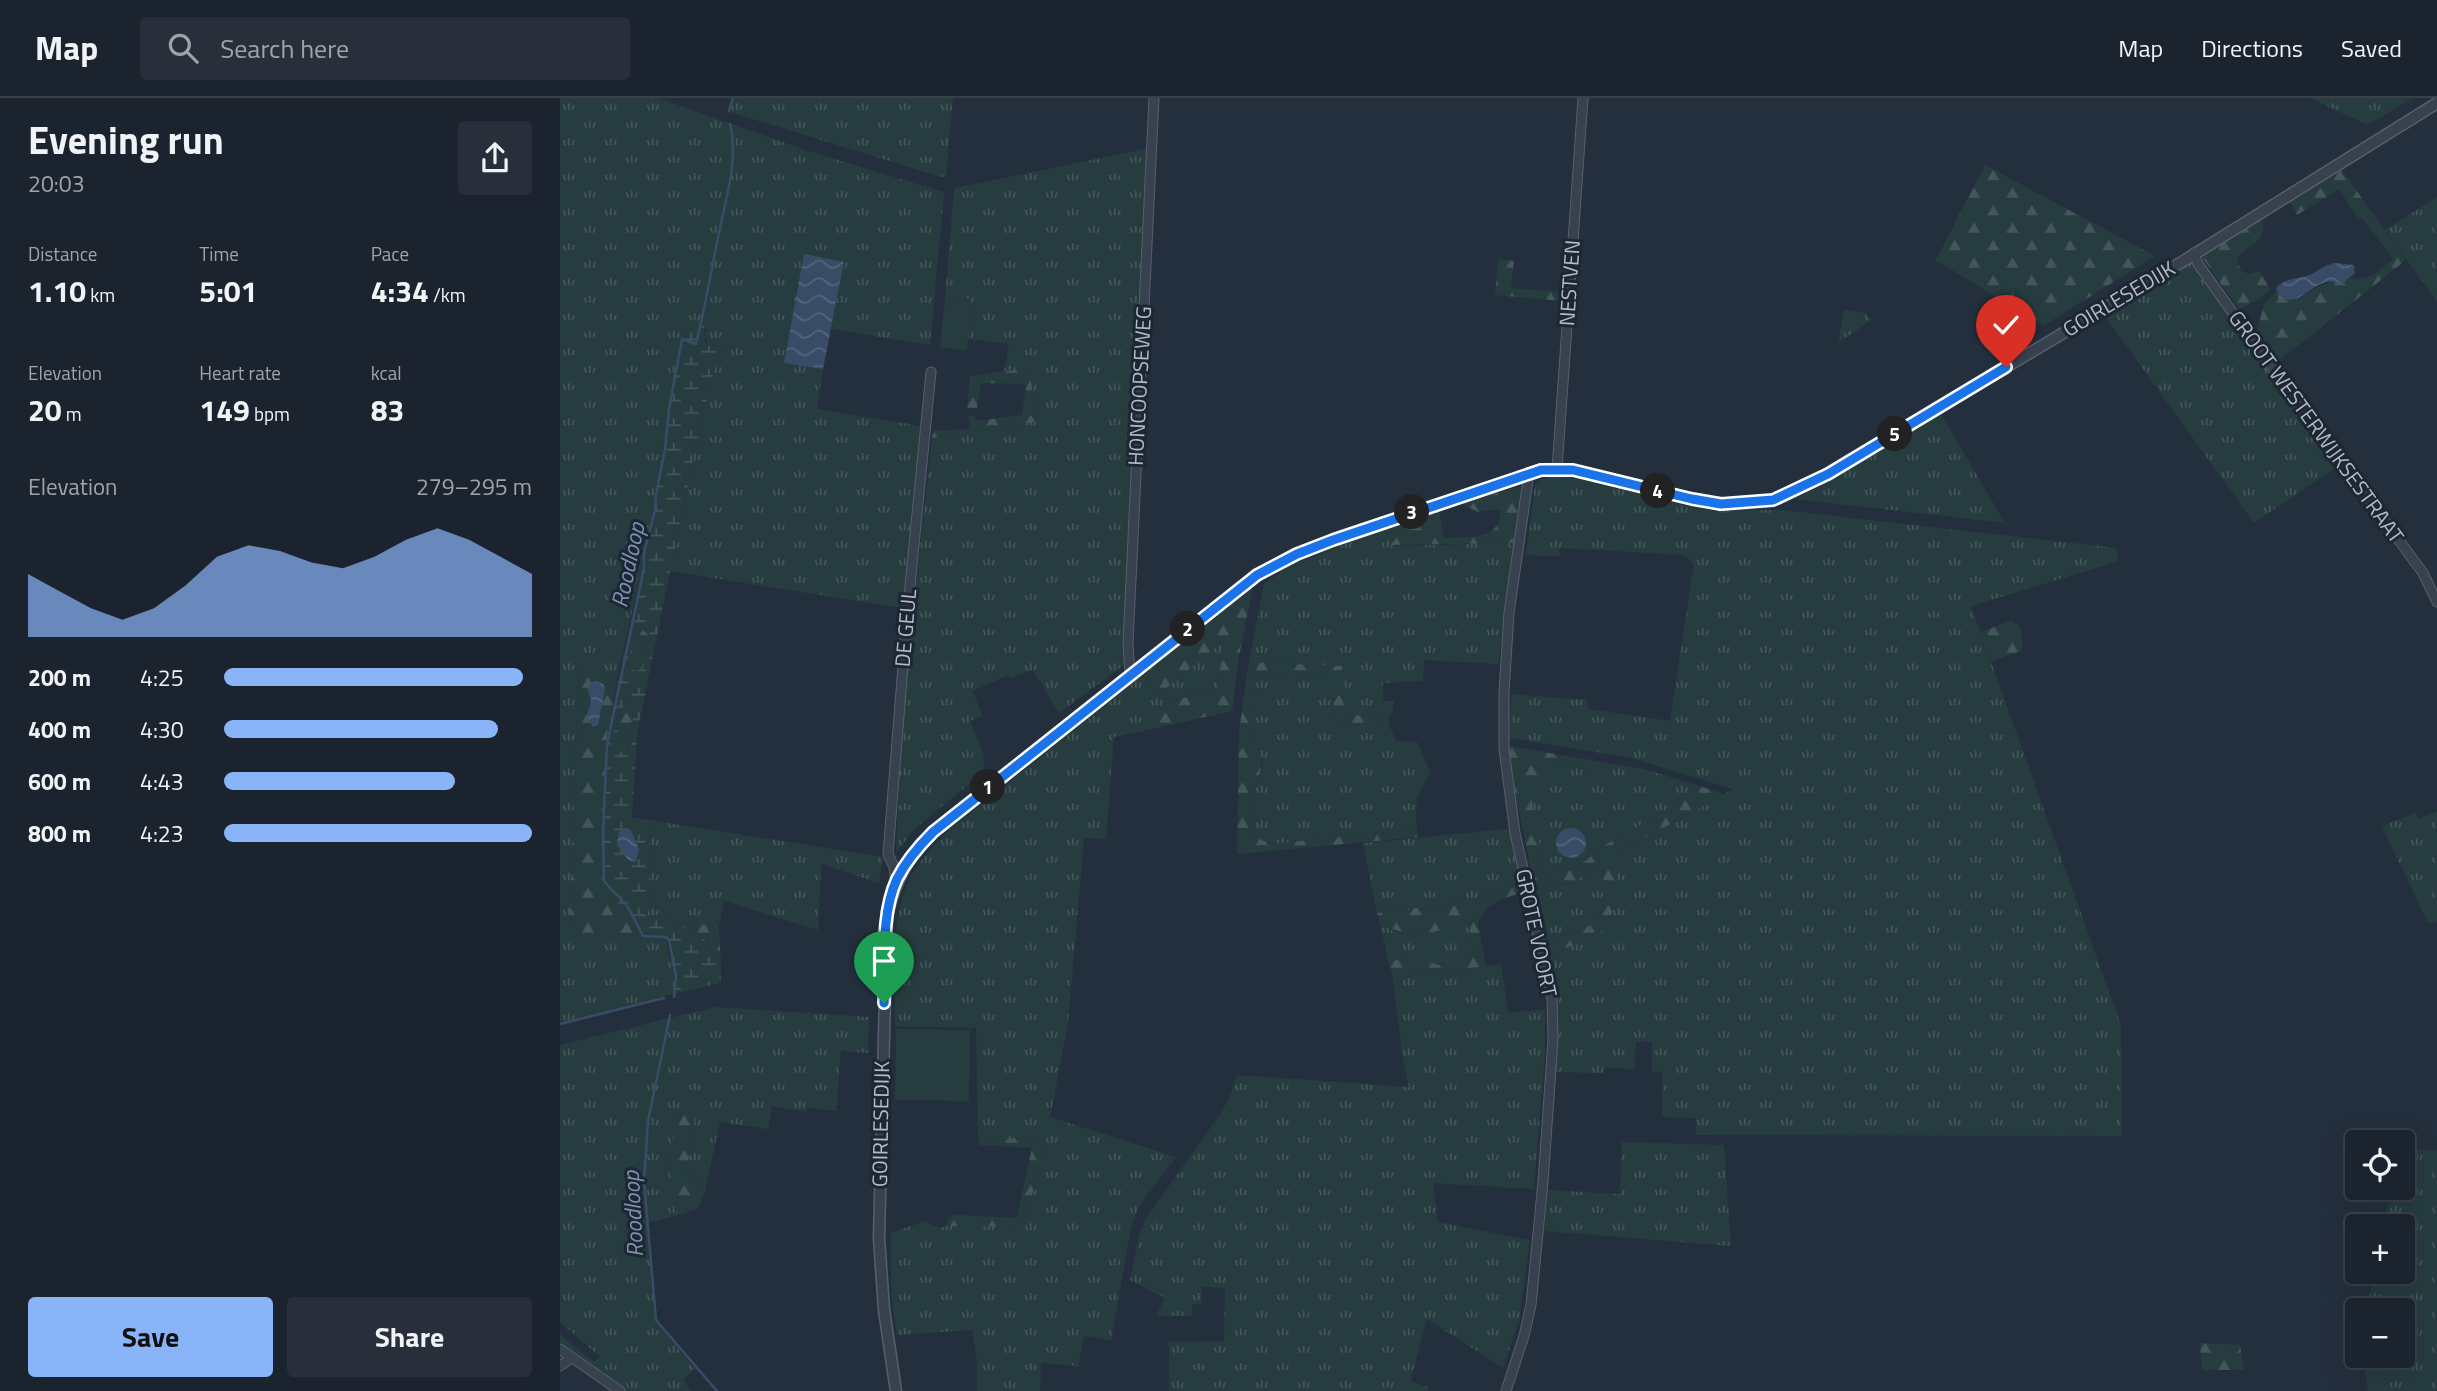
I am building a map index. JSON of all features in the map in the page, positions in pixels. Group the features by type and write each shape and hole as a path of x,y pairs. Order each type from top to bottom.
{"street":[{"name":"HONCOOPSEWEG","path":"1130,673 1128,643 1154,98"},
{"name":"NESTVEN","path":"1557,469 1583,98"},
{"name":"GOIRLESEDIJK","path":"896,1391 884,1310 879,1238 887,915 895,883 913,854 933,832 1130,673 1257,575 1297,554 1430,505 1529,473 1557,469 1593,474 1721,504 1773,500 1828,474 2437,103"},
{"name":"GROOT WESTERWIJKSESTRAAT","path":"2194,253 2198,264 2290,393 2423,573 2437,602"},
{"name":"DE GEUL","path":"895,883 894,867 888,854 907,616 931,372"},
{"name":"GROTE VOORT","path":"1506,1391 1531,1305 1543,1182 1552,1040 1552,997 1515,833 1504,749 1509,613 1529,473"},
{"path":"560,1349 620,1391"},
{"path":"560,1366 571,1358"}],"green space":[{"path":"560,98 658,98 808,151 944,192 930,345 831,329 844,262 805,255 784,362 823,369 817,409 921,426 902,608 670,571 701,420 721,347 708,346 706,330 697,321 681,338 667,410 654,510 617,677 579,666 569,932 666,936 674,971 673,994 560,1023"},
{"path":"731,98 953,98 946,176 941,177 727,111"},
{"path":"2310,98 2412,98 2368,125"},
{"path":"1148,150 1124,665 1059,713 1033,670 1011,678 1008,675 973,691 982,716 970,721 983,753 985,774 913,830 896,853 904,694 932,438 1037,422 1029,368 1004,371 1009,344 968,339 971,299 945,297 955,188"},
{"path":"1985,165 2155,256 2043,326 1936,260"},
{"path":"2342,170 2405,261 2277,362 2256,334 2264,305 2276,291 2280,298 2296,299 2323,285 2368,276 2393,259 2362,218 2357,217 2339,189 2297,215 2290,202"},
{"path":"2437,197 2437,301 2385,230"},
{"path":"2262,219 2262,235 2237,261 2241,271 2249,274 2259,271 2270,289 2260,299 2239,309 2201,256"},
{"path":"1498,259 1514,261 1511,288 1563,292 1562,301 1495,295"},
{"path":"2191,262 2338,466 2254,523 2104,315"},
{"path":"945,297 971,299 967,350 940,348"},
{"path":"1844,310 1866,313 1871,320 1838,343"},
{"path":"697,321 704,325 708,346 721,347 701,420 637,734 632,818 649,820 648,916 687,922 685,930 704,939 721,967 721,983 673,994 668,938 641,935 605,880 605,755 647,533 654,510 667,410 681,338","holes":["643,630 650,636 643,668 637,671 631,669 630,653 636,637","629,703 634,710 628,745 625,751 621,752 616,744 622,708"]},
{"path":"1029,368 1037,422 932,438 932,431 969,429 969,416 974,416 977,421 1022,415 1026,386 1024,384 981,383 977,408 967,408 970,376"},
{"path":"1941,414 2005,523 1795,499 1834,479"},
{"path":"1553,476 1612,485 1699,509 1782,510 2116,548 2116,562 1971,606 2121,1025 2122,1136 1696,1135 1696,1118 1662,1117 1662,1072 1652,1071 1652,1042 1636,1042 1634,1069 1605,1068 1603,1073 1554,1072 1557,1020 1550,957 1561,948 1572,946 1613,908 1618,860 1623,850 1720,797 1721,793 1733,789 1632,758 1510,738 1511,694 1587,700 1588,709 1670,721 1694,563 1683,555 1560,548 1559,556 1526,555 1535,484"},
{"path":"1522,488 1514,543 1393,545 1394,525 1439,511 1444,538 1472,537 1488,533 1499,522 1499,509 1478,512 1464,503"},
{"path":"1394,525 1395,546 1514,543 1498,664 1424,660 1423,681 1383,683 1383,701 1394,701 1392,714 1389,716 1344,715 1341,666 1249,662 1264,584 1289,566"},
{"path":"1253,588 1239,656 1232,711 1152,729 1163,711 1178,700 1217,689 1224,641 1160,693 1142,676"},
{"path":"2011,620 2020,627 2023,646 2021,651 1991,661 1980,633"},
{"path":"643,630 650,636 643,668 637,671 631,669 630,653 636,637"},
{"path":"1222,641 1225,643 1217,689 1176,699 1152,729 1114,737 1106,839 1084,838 1068,1023 1050,1117 1176,1157 1139,1206 1131,1228 1111,1340 1084,1336 1078,1366 1041,1363 1040,1391 977,1391 977,1360 972,1330 897,1335 892,1297 891,1233 925,1221 939,1228 954,1224 1025,1227 1045,1140 978,1137 976,1028 895,1026 895,949 899,910 904,893 919,864 948,831 1142,676 1160,693"},
{"path":"1249,662 1342,666 1344,715 1389,716 1389,725 1351,726 1338,722 1334,718 1332,676 1247,674"},
{"path":"579,665 617,677 605,755 605,880 641,935 569,933"},
{"path":"1247,674 1333,676 1334,718 1344,726 1389,725 1396,741 1417,742 1431,774 1417,800 1417,829 1273,844 1259,838 1251,830 1249,820 1262,760 1252,729 1257,690 1245,688"},
{"path":"1245,688 1257,690 1253,729 1261,760 1249,820 1251,830 1259,838 1273,844 1417,829 1418,837 1237,854 1239,733"},
{"path":"625,703 633,705 634,710 628,745 625,751 621,752 616,744"},
{"path":"1509,746 1596,761 1595,767 1588,769 1554,761 1547,774 1528,777 1544,874 1571,868 1587,860 1601,847 1693,796 1689,783 1721,793 1720,797 1623,850 1617,871 1614,906 1606,926 1593,938 1550,957 1547,940 1590,926 1597,919 1603,900 1603,866 1597,865 1570,882 1535,889 1509,761"},
{"path":"1553,761 1588,769 1594,767 1596,761 1644,769 1689,783 1694,796 1601,847 1587,860 1571,868 1544,874 1527,777 1543,773","holes":["1565,829 1577,830 1582,834 1586,845 1581,855 1569,859 1561,855 1559,834"]},
{"path":"2437,811 2437,922 2428,923 2382,826 2415,813 2419,819"},
{"path":"649,820 883,857 879,883 821,864 818,930 724,901 719,927 648,916"},
{"path":"1509,829 1520,880 1473,901 1377,913 1363,843"},
{"path":"1600,864 1603,866 1604,886 1601,911 1597,920 1580,930 1547,940 1535,889 1570,882"},
{"path":"1520,880 1523,892 1490,906 1478,923 1486,966 1393,978 1389,963 1405,956 1420,955 1434,964 1444,965 1470,959 1473,955 1469,923 1433,932 1411,933 1380,924 1377,913 1473,901"},
{"path":"687,922 719,927 721,967 715,961 706,941 685,930"},
{"path":"1469,923 1473,955 1466,960 1441,965 1410,956 1389,963 1380,924 1395,932 1421,933"},
{"path":"1501,964 1508,1012 1545,1010 1545,1051 1534,1189 1433,1183 1438,1222 1530,1240 1519,1321 1503,1368 1427,1319 1411,1379 1427,1387 1429,1391 1169,1391 1169,1342 1224,1341 1225,1288 1202,1286 1201,1304 1192,1304 1192,1316 1156,1316 1165,1298 1130,1280 1139,1236 1146,1218 1221,1113 1237,1075 1409,1087 1393,978"},
{"path":"715,1007 869,1017 868,1053 841,1051 836,1111 808,1108 806,1112 772,1106 768,1129 720,1122 704,1195 698,1180 687,1171 695,1116 678,1112 669,1168 675,1210 682,1214 647,1223 655,1320 695,1369 683,1380 691,1391 624,1391 560,1343 560,1333 594,1362 600,1357 560,1322 560,1045"},
{"path":"896,1029 970,1030 969,1101 895,1100"},
{"path":"678,1112 695,1116 687,1171 698,1180 704,1195 697,1209 682,1214 675,1210 670,1186 670,1161"},
{"path":"978,1137 1045,1140 1025,1227 946,1226 949,1217 956,1215 1017,1218 1032,1148 980,1145"},
{"path":"1622,1142 1724,1145 1731,1246 1544,1231 1548,1190 1620,1194"},
{"path":"2415,1150 2437,1150 2437,1391 2368,1391 2365,1368 2415,1368 2415,1298 2369,1298 2372,1284 2415,1284 2415,1214 2386,1214 2389,1200 2415,1200"},
{"path":"2200,1343 2240,1345 2244,1370 2202,1370"}],"water":[{"path":"804,254 844,262 823,369 784,363"},
{"path":"2335,263 2354,265 2355,273 2343,283 2320,284 2293,300 2279,298 2276,288 2280,284"},
{"path":"595,681 603,684 605,689 598,725 593,727 587,716 591,700 587,688"},
{"path":"626,828 631,830 639,850 636,862 628,860 617,845 619,832"},
{"path":"1571,828 1582,832 1586,843 1582,854 1571,858 1560,854 1556,843 1560,832"}],"waterway":[{"name":"Roodloop","path":"729,111 733,98"},
{"name":"Roodloop","path":"674,997 676,976 669,940 666,937 643,936 628,907 604,881 603,830 607,745 644,568 644,553 655,510 682,339 696,344 727,195 733,152 730,124"},
{"path":"560,1024 664,998"},
{"name":"Roodloop","path":"670,1015 648,1121 644,1181 656,1320 717,1391"}],"route":[{"path":"884,1003 887,915 895,883 913,854 933,832 1130,673 1257,575 1297,554 1333,540 1430,505 1541,470 1573,470 1721,504 1773,500 1828,474 2006,367"}]}
